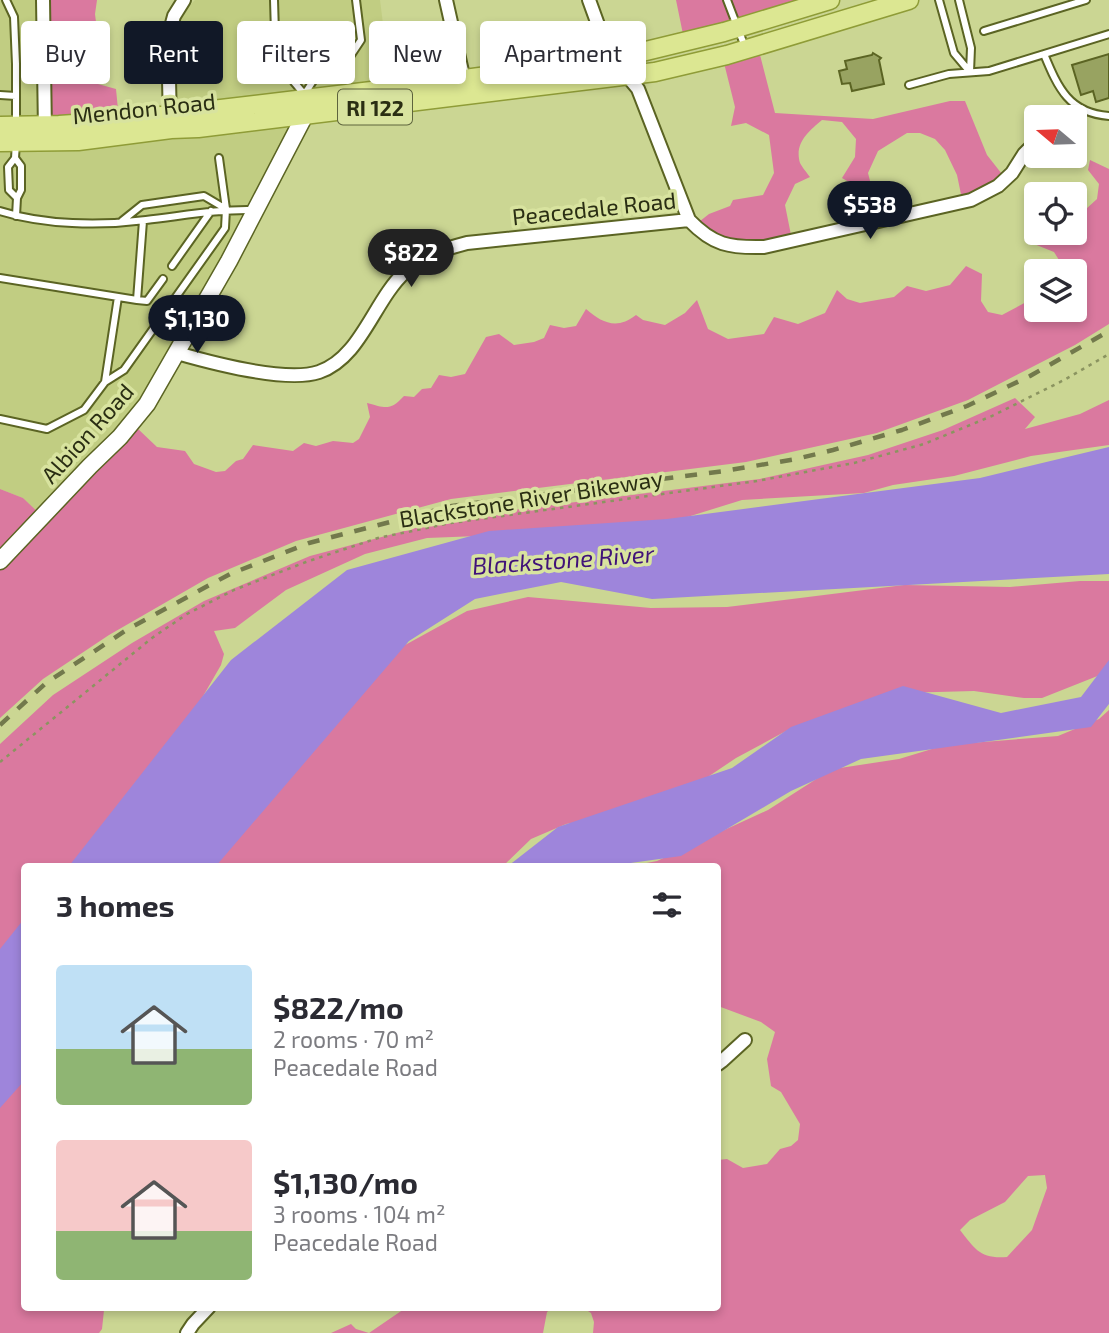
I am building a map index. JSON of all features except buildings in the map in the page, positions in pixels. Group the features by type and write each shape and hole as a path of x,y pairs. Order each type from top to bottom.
{"main road":[{"name":"Mendon Road","path":"646,51 738,28 830,0"},
{"name":"Mendon Road","path":"646,73 746,49 909,0"},
{"name":"Mendon Road","path":"9,139 45,134 78,141 170,122 198,128 305,103 436,84"},
{"name":"Mendon Road","path":"305,103 524,84"}],"street":[{"path":"43,0 45,134"},
{"path":"170,122 168,38 174,16 184,0"},
{"path":"446,0 451,21"},
{"path":"589,0 597,21"},
{"path":"634,84 689,220"},
{"name":"Albion Road","path":"0,561 120,437 147,404 256,210 305,103"},
{"name":"Peacedale Road","path":"177,353 255,372 299,376 320,372 351,350 385,295 403,273 421,259 439,251 467,243 689,220 705,235 724,244 764,247 971,200 998,186 1012,173 1024,154"},
{"path":"721,1062 745,1040"},
{"path":"187,1333 205,1311"}],"lane":[{"path":"6,0 14,17 16,96 9,139 9,190 17,198"},
{"path":"274,0 275,21"},
{"path":"355,49 361,40 356,0"},
{"path":"727,0 746,49"},
{"path":"939,0 954,53 970,72"},
{"path":"959,0 971,48 970,72"},
{"path":"984,31 1086,0"},
{"path":"909,85 949,74 989,71 1109,34"},
{"path":"1044,54 1056,85 1073,104 1085,111 1109,116"},
{"path":"295,84 305,103"},
{"path":"305,103 312,84"},
{"path":"0,94 16,96"},
{"path":"9,139 21,166 22,190 17,198 16,216"},
{"path":"0,419 47,429 84,411 105,382 124,370 225,228 226,209 219,158"},
{"path":"121,222 142,205 204,196 226,209"},
{"path":"0,211 16,216 63,222 121,222 226,209 256,210"},
{"path":"172,266 211,211"},
{"path":"137,300 143,221"},
{"path":"0,278 147,301 163,279"},
{"path":"105,382 118,298"}],"path":[{"name":"Blackstone River Bikeway","path":"0,762 152,638 187,614 234,590 306,562 378,538 451,523 757,481 865,460 923,444 992,416 1109,354"}],"shaded area":[{"path":"0,0 40,0 41,21 21,21 21,84 44,84 46,131 168,121 169,84 223,84 223,21 176,21 195,0 380,0 383,21 369,21 369,84 390,84 392,96 316,105 183,353 44,519 23,498 0,489"},
{"path":"40,0 97,0 96,21 41,21"},
{"path":"676,0 837,0 685,44"},
{"path":"759,51 775,113 873,119 950,101 965,101 987,155 1009,183 993,196 963,204 957,175 945,150 935,139 920,133 907,133 878,151 868,173 880,220 869,228 861,189 842,178 855,157 856,139 842,122 822,120 804,138 799,149 800,163 810,177 795,184 785,205 792,240 732,248 695,225 709,214 730,206 733,200 763,195 774,173 769,135 746,123 731,126 735,107 724,63"},
{"path":"46,84 98,84 116,89 119,120 49,132"},
{"path":"1090,160 1109,169 1109,324 1075,345 968,400 877,433 746,462 451,499 296,541 208,578 109,635 43,679 0,718 0,489 23,498 44,518 137,428 157,447 185,451 194,464 216,472 225,471 236,461 243,459 253,445 293,451 304,443 316,446 333,441 353,443 359,439 370,417 367,403 391,406 404,396 414,397 422,389 431,388 439,375 451,377 465,374 486,337 499,334 514,345 534,342 544,338 550,325 564,328 576,326 586,309 610,323 629,320 636,315 643,320 665,325 685,313 697,300 708,329 728,339 764,334 774,317 798,324 825,313 837,290 847,299 860,303 894,297 907,286 926,291 950,285 966,266 982,274 981,301 988,312 1002,315 1024,303 1024,322 1087,322 1087,259 1058,259 1054,252 1036,245 1087,245 1087,208 1097,199 1099,184 1088,170"},
{"path":"1015,398 1035,417 1025,429 1080,414 1109,400 1109,445 1031,456 954,476 893,485 864,493 742,500 668,523 533,534 427,538 365,554 286,590 235,628 214,631 224,654 221,665 191,717 81,863 21,863 21,930 0,952 0,744 53,695 132,643 204,601 310,556 457,517 760,479 868,455 943,430"},
{"path":"1109,581 1109,664 1100,675 1042,698 974,691 900,693 786,731 736,758 678,797 641,810 566,824 531,839 506,863 206,863 396,650 467,611 528,597 651,608 727,607 904,585 1010,587"},
{"path":"1109,710 1109,1333 593,1333 594,1322 588,1311 721,1311 721,1160 727,1159 743,1168 767,1164 780,1149 791,1146 798,1140 800,1124 781,1092 771,1086 767,1059 775,1032 761,1022 721,1007 721,863 647,863 657,861 768,810 821,776 840,768 899,759 945,745 1058,736 1099,719","holes":["1045,1175 1047,1188 1032,1230 1007,1257 984,1254 970,1243 960,1230 970,1220 1005,1202 1028,1176"]},
{"path":"21,1072 21,1311 104,1311 99,1333 0,1333 0,1096"},
{"path":"401,1311 548,1311 543,1333 369,1333"},
{"path":"351,1324 356,1329 369,1333 331,1333"}],"water":[{"name":"Blackstone River","path":"1109,447 1109,574 652,599 561,582 475,599 409,641 219,863 71,863 231,660 347,570 489,531 667,519 980,478"},
{"path":"1109,660 1109,704 1091,727 861,759 791,791 681,856 631,863 512,863 558,827 732,768 791,727 903,686 1001,713 1081,697"},
{"path":"21,923 21,1084 0,1108 0,949"}],"railway":[{"path":"0,725 46,683 128,629 230,574 309,543 452,506 724,471 833,450 902,430 967,406 1030,376 1109,331"}]}
